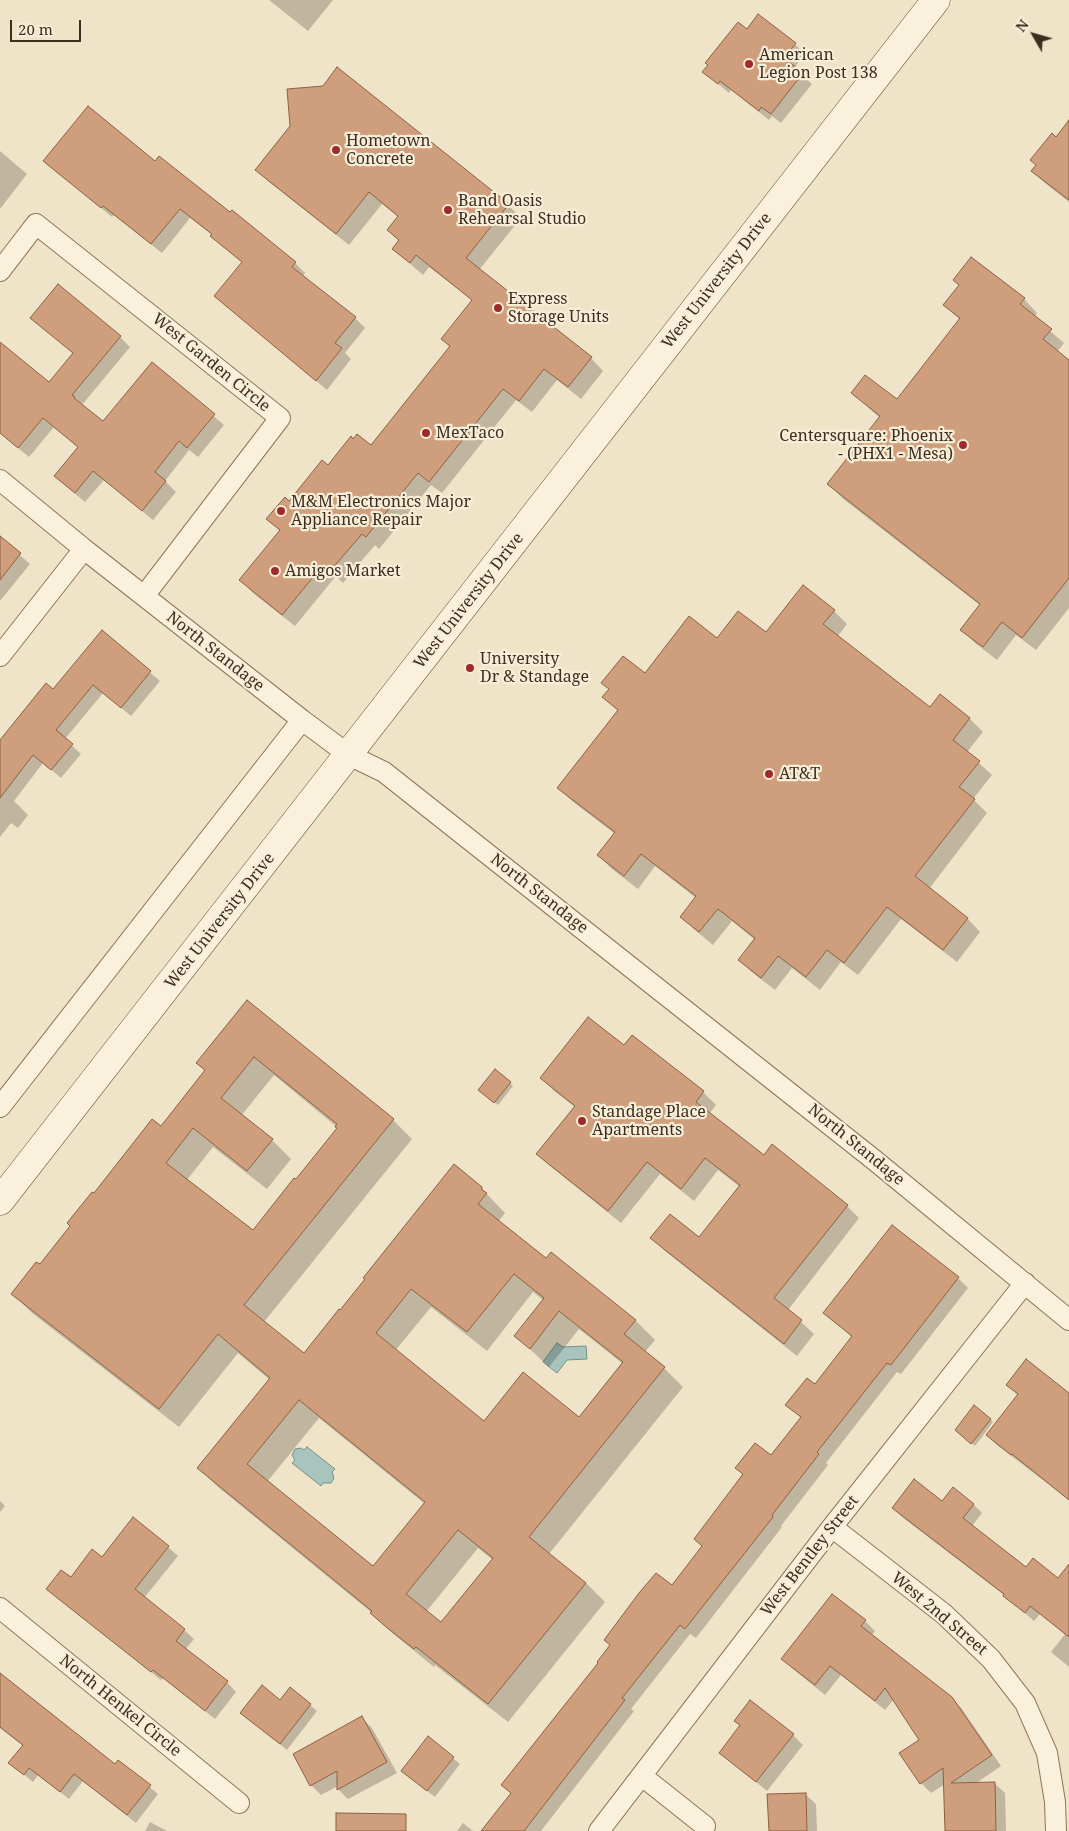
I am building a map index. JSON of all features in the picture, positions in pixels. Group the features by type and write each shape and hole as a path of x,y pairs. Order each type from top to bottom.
{"main road":[{"name":"West University Drive","path":"0,1201 936,0"}],"street":[{"name":"West Garden Circle","path":"0,271 36,224 280,418 144,596"},
{"name":"North Standage","path":"0,480 84,549 302,720 349,755 384,772 874,1159 1069,1320"},
{"path":"0,656 84,549"},
{"path":"0,1107 302,720"},
{"name":"West Bentley Street","path":"599,1831 832,1527 1025,1283"},
{"name":"West 2nd Street","path":"832,1527 944,1614 991,1659 1025,1703 1047,1753 1062,1801 1056,1831"},
{"name":"North Henkel Circle","path":"0,1608 239,1803"},
{"path":"642,1776 705,1826"}],"water":[{"path":"557,1343 563,1347 586,1346 587,1359 567,1360 557,1373 543,1362"},
{"path":"307,1447 335,1469 332,1472 334,1478 331,1483 323,1483 321,1486 292,1463 295,1460 292,1455 295,1449 301,1448 304,1450"}],"building":[{"name":"American Legion Post 138","path":"758,14 796,43 784,58 803,73 771,114 761,107 759,111 720,81 718,84 702,72 708,65 705,63 738,22 747,29"},
{"path":"337,67 509,204 466,258 592,357 568,387 544,369 519,401 503,389 429,482 418,473 366,537 362,534 330,571 323,565 282,615 239,580 280,530 266,519 285,497 289,501 322,460 328,465 351,436 353,439 357,434 371,445 450,346 441,339 472,300 416,255 410,263 392,249 399,240 387,230 398,216 369,192 336,234 255,170 290,126 287,89 323,86"},
{"path":"88,106 155,161 159,156 230,212 232,210 296,262 292,267 356,317 335,343 342,348 316,381 214,296 242,262 210,236 212,234 180,209 151,244 103,206 101,208 43,161"},
{"path":"1069,120 1069,200 1031,171 1036,165 1030,160 1052,133 1056,137"},
{"name":"Centersquare: Phoenix - (PHX1 - Mesa)","path":"971,257 1025,298 1020,304 1052,329 1043,339 1069,360 1069,578 1022,638 1002,622 983,647 960,630 980,604 827,484 880,416 851,393 865,375 897,399 960,318 943,305 959,285 953,280"},
{"path":"58,284 121,336 72,395 74,398 103,421 152,362 215,414 187,448 179,441 155,472 166,481 142,511 93,471 75,493 54,476 78,447 43,418 18,448 0,433 0,342 49,382 73,353 30,318"},
{"path":"0,536 21,553 0,580"},
{"name":"AT&T","path":"803,585 835,610 823,624 930,707 940,694 970,718 953,740 980,761 959,787 975,799 915,876 968,918 943,950 887,907 844,963 827,950 806,977 778,956 761,978 738,960 755,938 718,909 699,932 680,917 696,896 641,854 624,876 597,855 615,832 557,788 618,710 602,697 609,689 601,683 623,656 645,673 689,616 717,638 738,611 766,632"},
{"path":"102,630 151,671 121,708 93,685 56,730 73,744 51,770 33,755 0,798 0,740 46,683 53,689"},
{"path":"247,1000 394,1119 244,1305 304,1353 365,1279 363,1278 454,1164 487,1193 478,1204 546,1258 551,1252 636,1320 624,1334 665,1367 529,1537 586,1583 488,1704 416,1647 414,1649 385,1626 370,1613 372,1611 197,1468 270,1378 218,1334 159,1409 11,1294 36,1262 40,1264 70,1226 67,1223 92,1192 94,1193 152,1119 161,1126 205,1070 196,1063","holes":["254,1057 337,1124 335,1127 337,1128 253,1230 166,1163 193,1128 247,1171 273,1139 221,1098","514,1274 544,1298 514,1336 530,1349 559,1311 623,1362 579,1417 523,1372 484,1421 376,1333 411,1289 467,1332","299,1400 425,1502 373,1566 247,1464","458,1530 493,1558 441,1622 406,1594"]},
{"path":"588,1017 624,1045 632,1035 704,1091 696,1102 764,1155 772,1144 848,1205 774,1298 802,1320 784,1344 650,1238 670,1214 699,1237 740,1185 705,1158 681,1189 647,1162 608,1211 536,1154 575,1106 540,1078"},
{"path":"495,1069 511,1082 494,1103 478,1090"},
{"path":"892,1225 959,1277 891,1365 887,1363 817,1452 819,1454 772,1515 773,1517 685,1629 680,1625 622,1698 625,1700 524,1831 481,1831 511,1793 501,1785 598,1663 610,1645 604,1640 639,1593 656,1573 672,1585 702,1546 694,1539 743,1474 735,1468 755,1443 771,1455 801,1417 785,1405 807,1378 815,1384 852,1336 823,1313"},
{"path":"1026,1359 1069,1393 1069,1500 986,1435 1018,1394 1006,1385"},
{"path":"974,1405 991,1419 971,1444 955,1430"},
{"path":"914,1479 942,1501 953,1487 974,1504 963,1518 1026,1567 1033,1558 1058,1578 1069,1564 1069,1637 1030,1606 1025,1613 1003,1596 1004,1594 892,1508"},
{"path":"133,1517 169,1546 135,1589 185,1629 176,1641 228,1681 205,1711 153,1670 151,1672 46,1589 61,1570 71,1577 92,1549 102,1557"},
{"path":"832,1594 866,1620 861,1626 952,1697 992,1755 951,1783 995,1782 996,1831 945,1831 943,1768 920,1784 899,1753 919,1740 885,1688 875,1701 830,1666 815,1685 781,1659"},
{"path":"0,1673 115,1764 118,1760 151,1785 127,1815 74,1774 60,1792 29,1768 24,1775 8,1763 23,1745 0,1727"},
{"path":"262,1685 280,1700 290,1687 311,1704 280,1744 240,1713"},
{"path":"750,1700 794,1734 756,1782 719,1753 740,1725 734,1721"},
{"path":"362,1716 387,1762 337,1790 337,1771 310,1786 293,1754"},
{"path":"428,1736 454,1757 427,1791 401,1771"},
{"path":"806,1793 807,1831 769,1831 767,1794"},
{"path":"336,1813 406,1814 406,1831 336,1831"}],"place":[{"name":"American Legion Post 138","path":"749,64"},
{"name":"Hometown Concrete","path":"336,150"},
{"name":"Band Oasis Rehearsal Studio","path":"448,210"},
{"name":"Express Storage Units","path":"498,308"},
{"name":"MexTaco","path":"426,433"},
{"name":"Centersquare: Phoenix - (PHX1 - Mesa)","path":"963,445"},
{"name":"M&M Electronics Major Appliance Repair","path":"281,511"},
{"name":"Amigos Market","path":"275,571"},
{"name":"University Dr & Standage","path":"470,668"},
{"name":"AT&T","path":"769,774"},
{"name":"Standage Place Apartments","path":"582,1121"}]}
